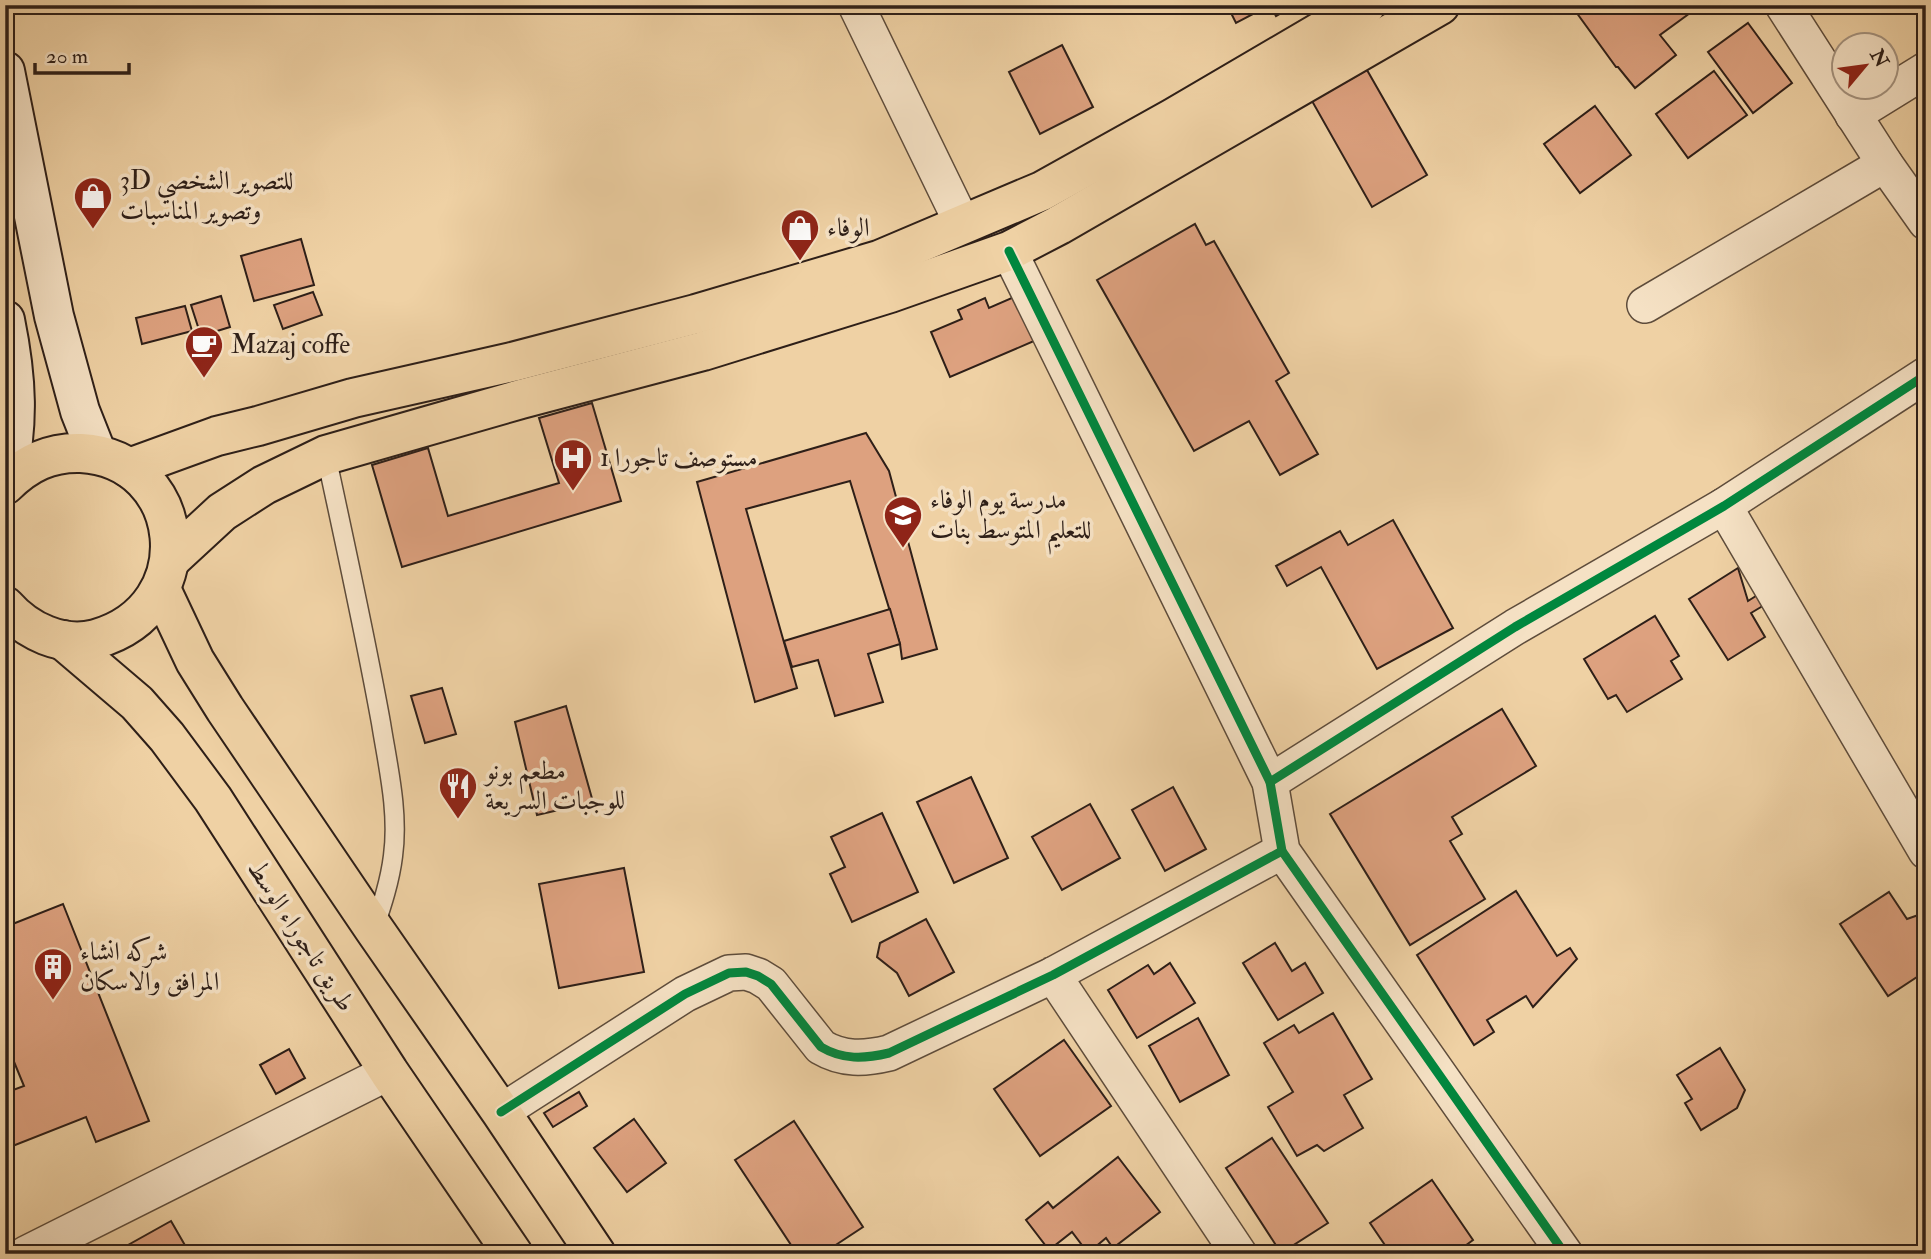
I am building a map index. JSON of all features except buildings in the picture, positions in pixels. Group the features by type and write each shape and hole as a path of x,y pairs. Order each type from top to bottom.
{"main road":[{"path":"6,484 32,463 64,453 113,461 258,426 353,398 512,362 696,314 879,260 1042,191 1366,5"},
{"path":"37,638 92,640 120,631 144,613 166,575 222,512 264,485 326,455 521,399 704,351 890,293 1009,251 1059,225 1440,5"},
{"path":"5,71 54,316 80,411 113,461 148,485 162,508 170,533 166,575 195,661 596,1254"},
{"path":"5,320 16,398 13,449 6,484"},
{"path":"512,362 521,399"},
{"name":"طريق تاجوراء الوسط","path":"5,606 37,638 137,703 167,737 213,799 389,1072 513,1254"}],"street":[{"path":"856,5 963,225"},
{"path":"1783,5 1885,164 1926,222"},
{"path":"1853,115 1926,70"},
{"path":"1645,305 1885,164"},
{"path":"1009,251 1270,782 1282,851 1565,1254"},
{"path":"1270,782 1515,627 1724,506 1926,375"},
{"path":"1724,506 1926,852"},
{"path":"501,1112 684,993 729,974 746,972 771,985 821,1047 832,1054 848,1058 868,1058 889,1053 1053,975 1282,851"},
{"path":"1053,975 1239,1254"},
{"path":"26,1254 389,1072"}],"lane":[{"path":"326,455 377,700 395,818 393,856 374,929"}],"cycle path":[{"path":"1009,251 1270,782 1282,851 1565,1254"},
{"path":"1270,782 1515,627 1724,506 1926,375"},
{"path":"501,1112 685,994 729,973 746,972 771,984 821,1047 854,1057 889,1053 1053,975 1282,851"}],"place":[{"name":"3D للتصوير الشخصي وتصوير المناسبات","path":"93,230"},
{"name":"الوفاء","path":"800,262"},
{"name":"Mazaj coffe","path":"204,379"},
{"name":"مستوصف تاجورا 1","path":"573,492"},
{"name":"مدرسة يوم الوفاء للتعليم المتوسط بنات","path":"903,549"},
{"name":"مطعم بونو للوجبات السريعة","path":"458,820"},
{"name":"شركه انشاء المرافق والاسكان","path":"53,1001"}]}
